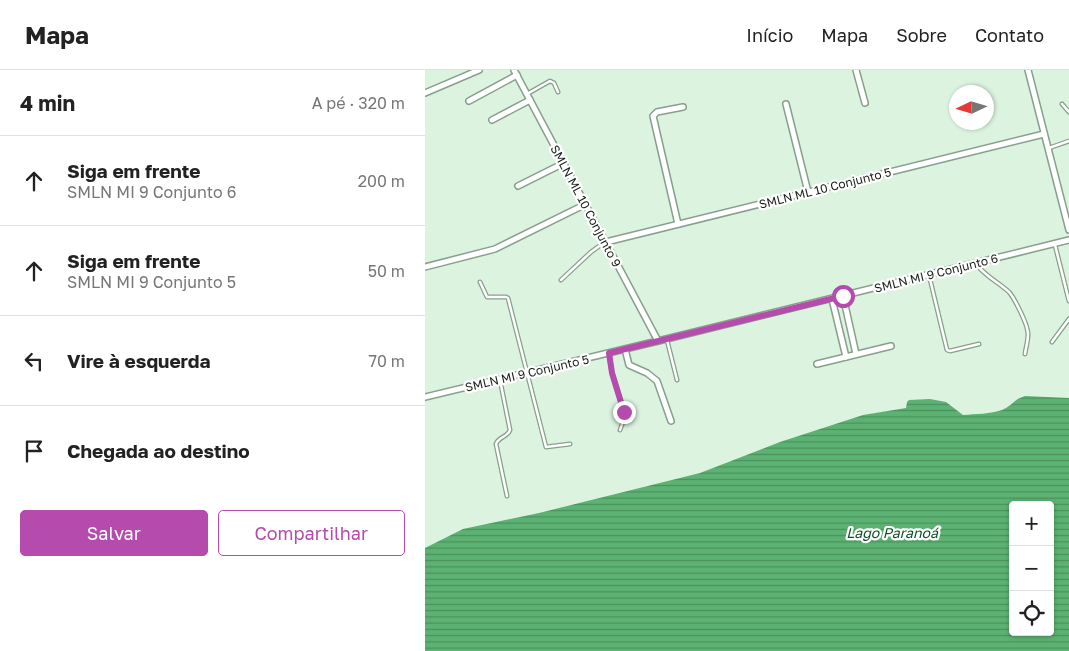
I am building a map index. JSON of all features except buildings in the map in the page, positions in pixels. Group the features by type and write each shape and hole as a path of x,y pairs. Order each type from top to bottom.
{"street":[{"path":"425,93 479,70"},
{"path":"856,70 865,103"},
{"path":"1028,70 1069,230"},
{"path":"469,101 515,71"},
{"name":"SMLN ML 10 Conjunto 9","path":"515,71 658,342"},
{"path":"492,120 530,100"},
{"path":"786,104 807,192"},
{"path":"677,224 653,116 657,112 683,106"},
{"name":"SMLN ML 10 Conjunto 5","path":"606,242 1044,134"},
{"path":"518,186 564,163"},
{"path":"425,267 495,249 586,204"},
{"name":"SMLN MI 9 Conjunto 6","path":"658,342 1069,240"},
{"path":"843,296 857,354"},
{"path":"832,299 846,357"},
{"name":"SMLN MI 9 Conjunto 5","path":"425,397 658,342"},
{"path":"817,364 891,346"},
{"path":"625,349 629,365 647,373 657,381 671,421"}],"lane":[{"path":"527,94 551,82 554,83 559,92"},
{"path":"1062,104 1069,112"},
{"path":"1048,149 1069,140"},
{"path":"561,280 591,252 606,242"},
{"path":"1054,244 1069,301"},
{"path":"975,263 983,273 1007,291 1013,299 1028,329 1025,354"},
{"path":"929,274 947,350 979,344"},
{"path":"480,282 487,297 507,297 546,447 570,444"},
{"path":"1052,342 1069,319"},
{"path":"667,339 677,380"},
{"path":"609,353 612,373 624,412 624,419 619,430"},
{"path":"500,379 510,430 508,434 495,444 507,496"}],"water":[{"name":"Lago Paranoá","path":"1025,396 1069,398 1069,651 425,651 425,548 463,529 539,513 700,473 780,442 863,415 906,408 909,400 930,399 946,402 963,415 998,411"}],"route":[{"path":"624,412 612,373 609,353 843,296"}]}
